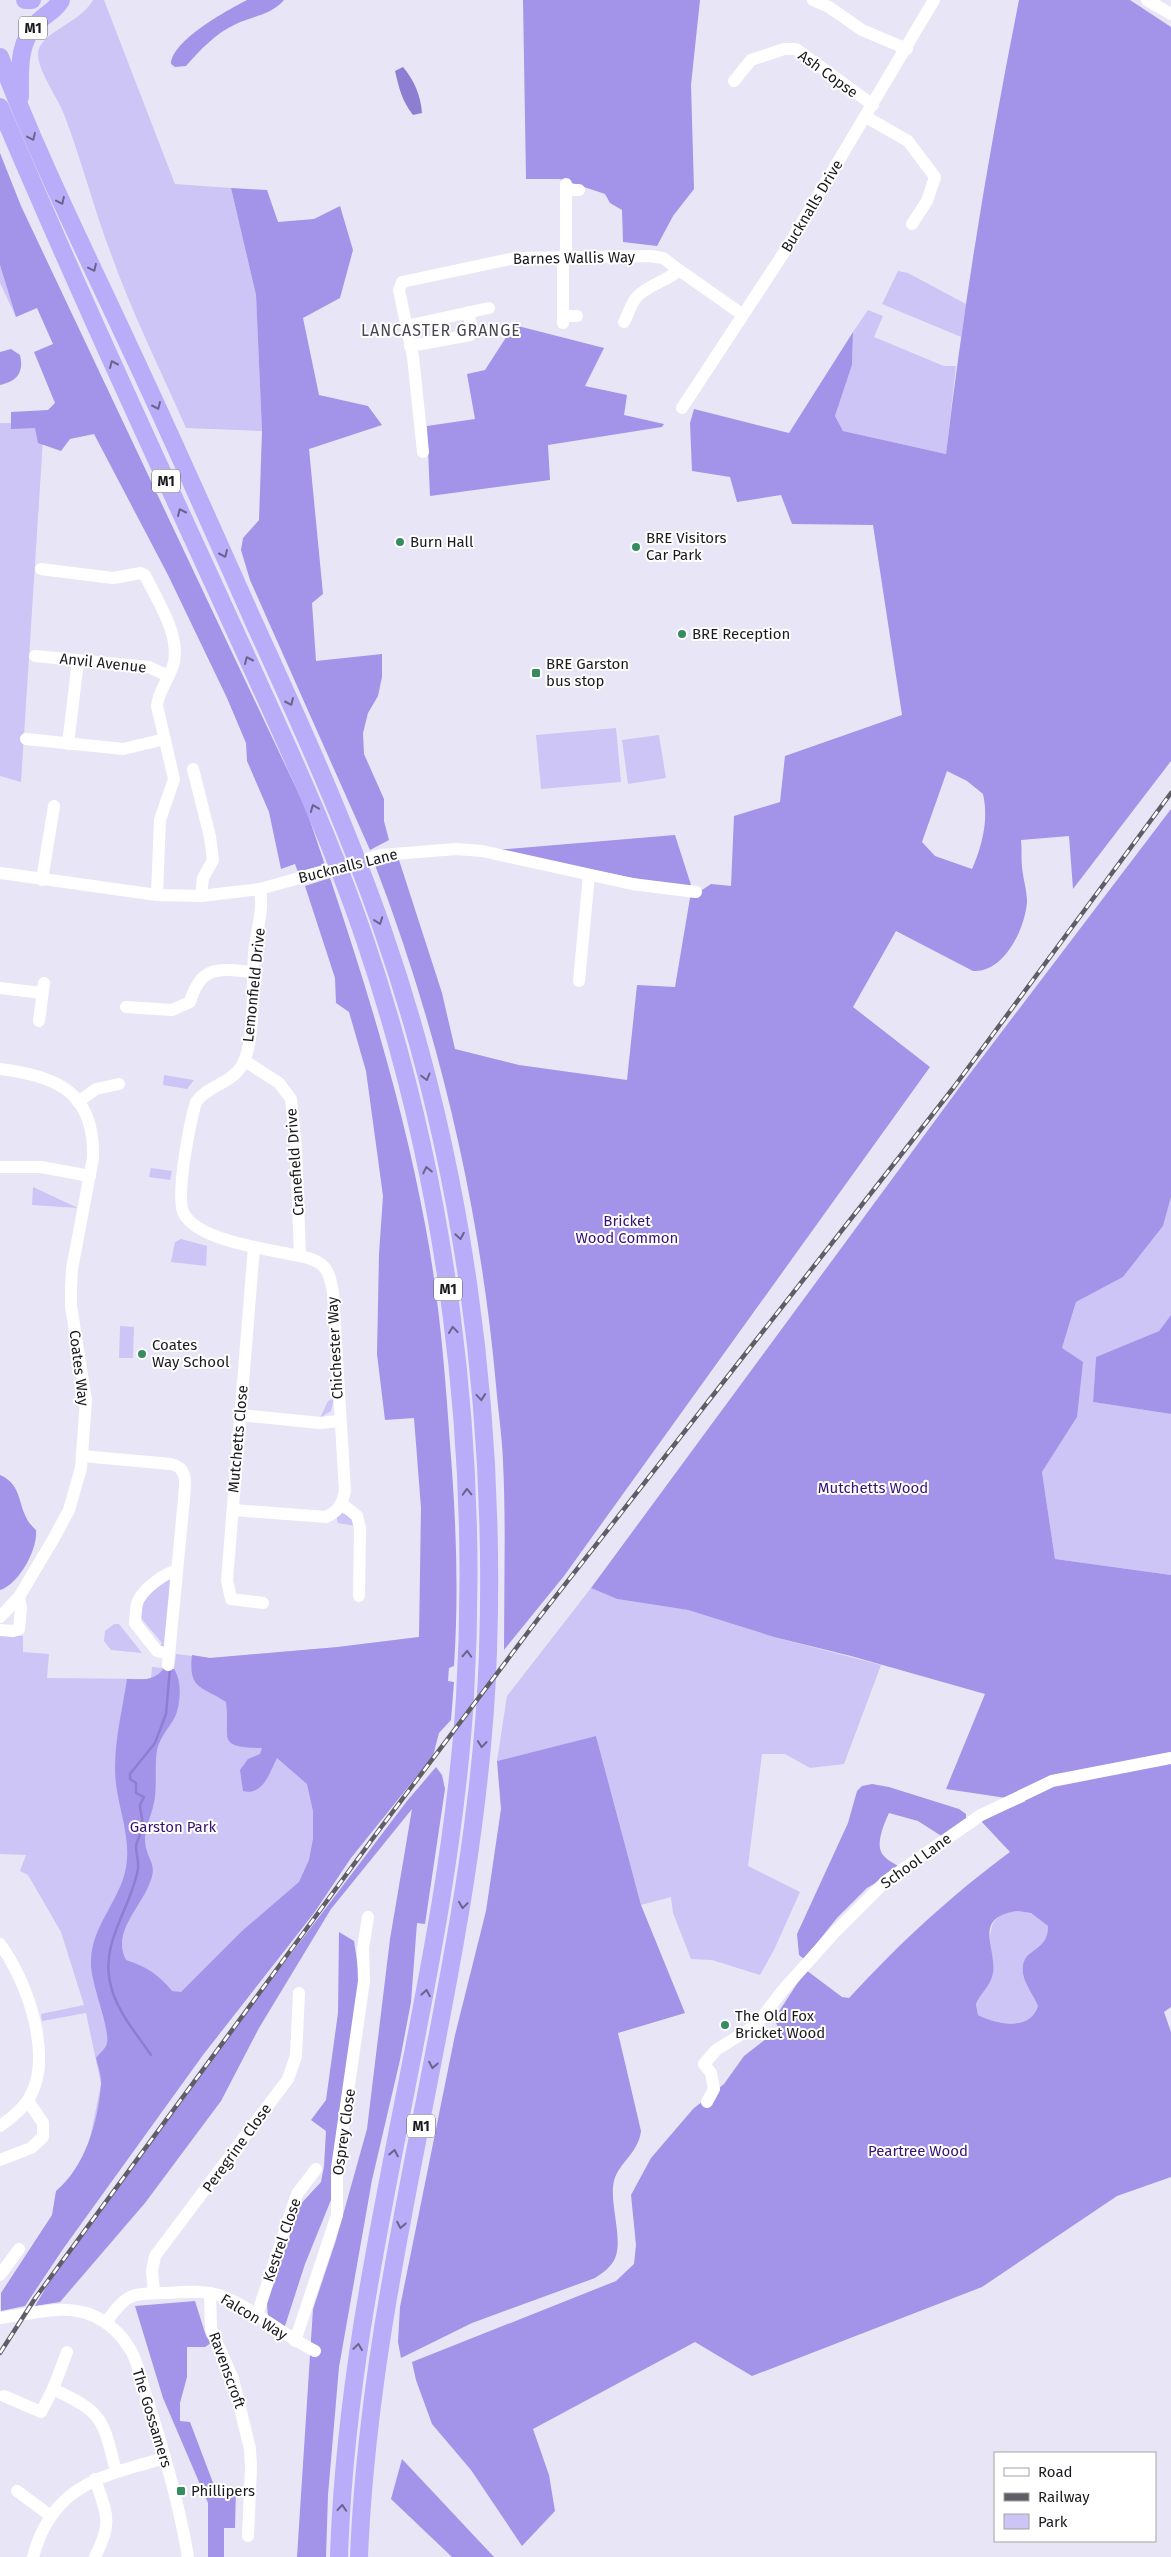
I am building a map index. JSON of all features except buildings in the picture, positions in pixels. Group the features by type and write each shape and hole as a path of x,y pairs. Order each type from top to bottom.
{"highway":[{"name":"M1","path":"25,0 32,0"},
{"name":"M1","path":"20,110 20,66 23,47 32,29 61,0"},
{"name":"M1","path":"0,58 20,110 156,404 332,796 385,938 409,1016 433,1104 468,1283 479,1373 487,1466 490,1559 486,1696 474,1823 462,1914 392,2270 380,2341 367,2444 359,2557"},
{"name":"M1","path":"0,107 50,226 312,802 354,908 390,1022 413,1109 433,1198 448,1286 458,1366 466,1467 469,1559 463,1728 441,1914 360,2332 347,2438 339,2557"}],"street":[{"path":"813,0 829,7 862,30 906,49"},
{"name":"Bucknalls Drive","path":"682,408 743,315 866,117 934,0"},
{"path":"1148,0 1171,14"},
{"name":"Ash Copse","path":"734,81 751,60 784,49 796,49 873,105"},
{"path":"866,117 908,141 935,177 927,201 912,224"},
{"path":"570,188 564,256 563,319 577,316"},
{"name":"Barnes Wallis Way","path":"423,452 410,346 398,287 402,282 515,258 656,256 663,258 743,315"},
{"path":"624,322 635,299 643,291 668,279 678,270"},
{"path":"406,326 489,308"},
{"path":"410,346 470,334 472,329 468,312"},
{"path":"41,569 113,578 137,572 144,575 172,633 175,655 157,706 174,779 160,820 157,895"},
{"name":"Anvil Avenue","path":"35,656 149,667 168,676"},
{"path":"68,744 78,661"},
{"path":"26,739 123,750 165,739"},
{"path":"193,769 210,837 213,860 203,878 201,896"},
{"path":"42,880 54,806"},
{"name":"Bucknalls Lane","path":"0,874 157,895 201,896 260,889 381,855 424,850 482,851 632,884 696,892"},
{"path":"579,981 589,875"},
{"name":"Lemonfield Drive","path":"254,1247 202,1231 185,1215 180,1197 196,1102 202,1093 234,1076 245,1061 249,1044 256,933 262,909 260,889"},
{"path":"126,1007 172,1010 190,1002 200,979 210,972 226,969 253,972"},
{"path":"0,988 43,988 39,1021"},
{"name":"Cranefield Drive","path":"245,1061 279,1083 291,1099 297,1164 300,1256"},
{"name":"Coates Way","path":"0,1069 44,1076 69,1092 86,1113 92,1131 93,1151 70,1289 86,1400 82,1456 76,1491 69,1510 19,1597 0,1617"},
{"path":"78,1102 96,1089 119,1084"},
{"path":"0,1167 41,1167 90,1176"},
{"name":"Chichester Way","path":"254,1247 300,1256 324,1266 329,1274 333,1292 339,1421 344,1473 345,1491 342,1504"},
{"name":"Mutchetts Close","path":"254,1247 227,1588 231,1598 263,1604"},
{"path":"240,1415 320,1422 339,1421"},
{"path":"82,1456 171,1464 180,1467 185,1478 177,1571 169,1660 157,1651 135,1623 138,1601 142,1595 166,1574 177,1571"},
{"path":"233,1510 320,1518 336,1512 342,1504 357,1516 360,1528 359,1596"},
{"path":"0,1630 13,1631 18,1629 21,1608 19,1597"},
{"name":"School Lane","path":"707,2102 714,2089 711,2073 704,2064 716,2050 756,2025 783,1990 834,1933 886,1881 981,1815 1052,1781 1171,1758"},
{"name":"Osprey Close","path":"295,2341 337,2215 338,2160 352,2078 364,1981 363,1948 368,1917"},
{"path":"0,1944 22,1982 33,2013 36,2032 36,2077 28,2101 0,2126"},
{"name":"Peregrine Close","path":"154,2293 152,2271 155,2256 254,2126 293,2069 299,1993"},
{"path":"0,2160 31,2148 43,2137 43,2123 28,2101"},
{"name":"Kestrel Close","path":"257,2316 297,2194 316,2169"},
{"path":"0,2275 19,2249"},
{"name":"Falcon Way","path":"106,2322 119,2304 128,2296 154,2293 210,2293 220,2295 295,2341"},
{"name":"Ravenscroft","path":"210,2293 211,2329 233,2379 250,2449 252,2468 248,2536"},
{"path":"0,2318 67,2310 82,2312 106,2322"},
{"name":"The Gossamers","path":"106,2322 131,2350 165,2458 188,2557"},
{"path":"295,2341 314,2351"},
{"path":"4,2396 42,2412 53,2389 66,2352"},
{"path":"53,2389 92,2410 105,2428 116,2472"},
{"path":"32,2557 38,2537 51,2516 72,2492 95,2479 165,2458"},
{"path":"95,2479 108,2522 106,2535 95,2557"},
{"path":"17,2491 51,2516"}],"green space":[{"path":"93,0 104,0 175,184 231,188 256,295 262,431 186,428 119,276 65,117 41,69 38,54 40,46 45,40 79,15"},
{"path":"247,0 284,0 268,12 236,24 222,32 186,66 175,67 171,64 174,55 190,36 215,18"},
{"path":"523,0 700,0 691,85 694,189 673,216 657,246 623,242 622,210 610,203 605,194 560,179 526,179"},
{"name":"Bricket Wood Common","path":"1019,0 1130,0 1171,27 1171,761 1073,889 1069,836 1021,840 1022,867 1027,898 1025,913 1011,947 994,965 984,970 973,971 896,931 853,1007 930,1067 564,1576 504,1650 505,1532 502,1451 489,1318 479,1252 468,1186 437,1056 419,992 375,865 399,860 442,993 455,1049 519,1065 627,1080 637,985 675,987 690,898 711,884 731,886 734,816 780,802 785,756 902,715 873,525 792,524 781,495 737,502 730,477 692,471 690,423 694,409 789,433 853,332 852,365 835,416 843,431 946,454 969,283 987,169","holes":["947,771 967,781 983,794 985,804 984,833 972,869 935,856 922,842"]},
{"path":"0,153 21,206 306,809 325,865 298,872 295,864 281,869 269,812 247,761 246,743 227,698 168,575 94,434 70,439 61,451 38,443 35,428 11,429 11,412 48,410 55,403 34,352 53,344 37,308 16,317 0,265"},
{"path":"231,188 267,190 278,222 314,219 340,206 353,250 340,298 303,318 319,395 368,406 382,425 309,449 323,594 312,603 316,661 382,654 382,677 378,696 368,713 363,733 364,754 384,799 384,821 389,840 370,850 250,580 241,550 243,538 259,520 262,431 256,295"},
{"path":"0,265 16,316 16,317 0,283"},
{"path":"898,271 908,273 966,304 961,337 882,304"},
{"path":"868,310 883,316 874,337 944,366 956,366 946,454 843,431 835,416 852,365 853,332"},
{"path":"514,325 604,348 585,386 627,395 624,415 664,424 662,427 548,445 550,480 430,496 427,426 475,419 467,374 485,370"},
{"path":"11,349 20,355 20,371 11,381 0,385 0,352"},
{"path":"0,423 44,424 21,782 0,776"},
{"path":"616,728 621,782 541,789 536,735"},
{"path":"659,735 666,778 628,784 622,740"},
{"path":"1171,809 1171,1197 1163,1226 1123,1277 1076,1302 1062,1348 1083,1362 1077,1417 1042,1472 1055,1559 1171,1575 1171,2007 1164,2012 1171,2032 1171,2177 1117,2196 982,2287 752,2376 695,2342 533,2429 549,2475 555,2511 522,2546 471,2470 432,2424 416,2380 412,2362 616,2281 634,2264 636,2245 631,2195 651,2158 693,2109 724,2084 744,2056 779,2029 774,2019 806,1970 842,1997 849,1998 926,1921 966,1886 1010,1852 981,1821 1026,1801 946,1789 985,1694 851,1656 774,1637 688,1610 617,1599 591,1588 962,1084","holes":["1017,1911 1031,1913 1048,1926 1044,1942 1029,1954 1023,1965 1024,1978 1038,2006 1034,2014 1028,2020 1012,2024 994,2021 978,2015 976,2004 992,1977 993,1957 990,1928 994,1921 1002,1915"]},
{"path":"675,835 691,885 668,885 496,850"},
{"path":"330,878 358,963 395,1092 416,1180 434,1279 446,1389 455,1527 456,1638 454,1666 449,1668 448,1681 454,1682 451,1720 439,1733 433,1756 351,1858 314,1913 203,2055 63,2249 25,2306 1,2311 1,2293 52,2215 56,2191 75,2170 82,2157 97,2114 101,2082 96,2058 105,2048 107,2040 91,1962 92,1948 96,1935 121,1886 127,1859 127,1841 117,1793 115,1758 127,1679 152,1678 164,1668 174,1669 177,1674 180,1692 178,1705 175,1717 158,1745 154,1800 145,1836 153,1872 144,1896 128,1922 122,1941 126,1960 152,1972 172,1991 181,1992 242,1931 299,1882 309,1860 313,1839 313,1811 307,1784 277,1758 261,1786 250,1792 243,1791 240,1770 248,1759 260,1754 262,1748 237,1746 231,1743 227,1733 226,1702 198,1686 192,1675 192,1655 210,1658 338,1647 419,1637 421,1508 414,1418 385,1420 377,1354 379,1254 383,1196 366,1071 349,1012 336,1003 335,978 305,886"},
{"path":"164,1075 194,1080 187,1089 163,1085"},
{"path":"151,1168 172,1171 170,1180 149,1177"},
{"path":"33,1187 78,1208 32,1205"},
{"path":"1171,1197 1171,1315 1159,1331 1096,1357 1093,1402 1171,1414 1171,1575 1055,1559 1042,1472 1077,1417 1062,1348 1076,1302 1123,1277 1163,1226"},
{"path":"181,1239 207,1246 206,1266 171,1262 175,1242"},
{"path":"1171,1315 1171,1414 1093,1402 1096,1357 1159,1331"},
{"path":"120,1326 134,1327 133,1358 119,1358"},
{"path":"334,1398 331,1411 320,1418 328,1401"},
{"path":"0,1475 14,1486 29,1523 36,1530 36,1538 26,1565 14,1581 0,1590"},
{"path":"341,1513 352,1516 356,1526 338,1523 336,1516"},
{"path":"170,1576 167,1647 159,1648 162,1643 140,1617 141,1601"},
{"path":"591,1588 617,1599 688,1610 774,1637 881,1665 844,1764 810,1768 785,1754 762,1754 748,1866 800,1892 774,1950 760,1975 712,1960 691,1959 673,1913 671,1897 641,1905 596,1736 497,1761 507,1696"},
{"path":"114,1624 119,1624 142,1653 111,1650 104,1641 105,1631"},
{"name":"Garston Park","path":"0,1634 23,1636 23,1652 49,1654 47,1678 151,1679 152,1667 174,1669 176,1654 210,1658 338,1647 419,1637 429,1728 88,2148 101,2084 86,2013 42,2021 41,2014 84,2005 61,1932 28,1875 20,1871 26,1855 0,1854"},
{"path":"596,1736 641,1905 685,2013 618,2033 641,2131 636,2146 616,2174 614,2181 613,2202 618,2238 615,2258 608,2268 595,2278 472,2323 401,2358 398,2342 400,2307 455,2035 486,1911 501,1809 497,1761"},
{"path":"436,1767 442,1775 445,1789 425,1924 417,1923 411,2002 400,2060 372,2180 339,2367 328,2495 326,2557 297,2557 313,2309 336,2240 367,2129 390,1939 412,1809 331,1909 259,2028 221,2101 145,2203 60,2302 35,2306 51,2279 216,2053 407,1801"},
{"path":"872,1784 889,1787 959,1809 966,1814 966,1819 943,1837 918,1821 889,1813 881,1835 881,1852 886,1858 901,1868 867,1888 837,1918 804,1959 799,1955 797,1934 848,1823 857,1791 862,1786"},
{"path":"1017,1911 1031,1913 1048,1926 1044,1942 1029,1954 1023,1965 1024,1978 1038,2006 1028,2020 1012,2024 994,2021 978,2015 976,2004 985,1987 993,1923 1001,1916"},
{"path":"339,1932 354,1941 360,1982 333,2195 305,2264 284,2329 268,2317 267,2303 296,2209 321,2182 326,2131 311,2120 326,2100 338,2013"},
{"path":"195,2301 206,2336 211,2343 205,2347 187,2347 187,2377 180,2403 180,2421 190,2422 215,2488 236,2489 235,2528 224,2528 224,2557 208,2557 208,2503 163,2398 135,2306"},
{"path":"402,2459 494,2557 452,2557 391,2499"}],"shaded area":[{"path":"403,67 416,88 422,113 413,115 404,99 395,71"}],"waterway":[{"path":"151,2055 116,2002 108,1967 113,1939 138,1869 136,1846 143,1822 140,1805 144,1797 136,1793 136,1783 130,1779 130,1774 155,1743 166,1714 170,1668"}],"railway":[{"path":"0,2353 36,2297 379,1830 538,1619 954,1087 1171,793"}],"place":[{"name":"Burn Hall","path":"400,542"},
{"name":"BRE Visitors Car Park","path":"636,547"},
{"name":"BRE Reception","path":"682,634"},
{"name":"BRE Garston bus stop","path":"536,673"},
{"name":"Coates Way School","path":"142,1354"},
{"name":"The Old Fox Bricket Wood","path":"725,2025"},
{"name":"Phillipers","path":"181,2491"}],"district":[{"name":"LANCASTER GRANGE","path":"441,330"}],"park label":[{"name":"Mutchetts Wood","path":"873,1488"},
{"name":"Peartree Wood","path":"918,2151"}]}
